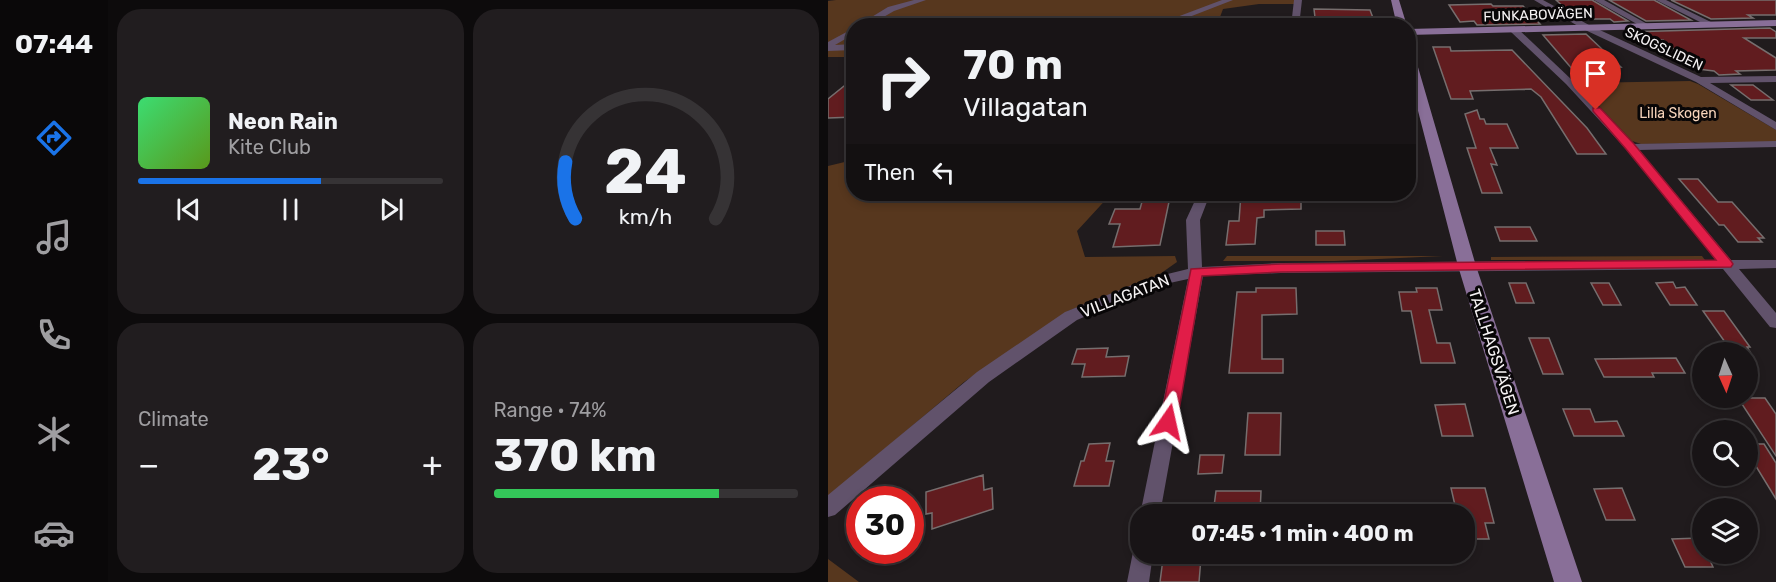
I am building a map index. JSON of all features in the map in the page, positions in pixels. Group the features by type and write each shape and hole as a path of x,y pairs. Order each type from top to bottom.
{"main road":[{"path":"1395,0 1400,18"},
{"name":"FUNKABOVÄGEN","path":"1416,32 1776,23"},
{"name":"TALLHAGSVÄGEN","path":"1416,79 1467,266 1568,582"}],"street":[{"path":"875,18 891,9 922,0"},
{"path":"1179,18 1229,0"},
{"path":"1297,18 1298,0"},
{"name":"SKOGSLIDEN","path":"1538,0 1586,27 1699,80 1776,127"},
{"path":"1598,0 1647,26"},
{"path":"1660,0 1710,24"},
{"path":"1514,30 1576,89 1630,147 1776,323"},
{"path":"828,47 846,35"},
{"path":"828,47 846,47"},
{"path":"1699,80 1776,78"},
{"path":"1630,147 1776,144"},
{"path":"1152,504 1190,312 1196,272 1192,255 1193,220 1201,201"},
{"name":"VILLAGATAN","path":"828,508 983,377 1071,316 1152,282 1196,272 1281,268 1776,264"},
{"path":"1138,582 1141,564"}],"green space":[{"path":"1298,0 1298,4 1259,4 1223,9 1220,18 846,18 846,57 828,57 828,1"},
{"name":"Lilla Skogen","path":"1690,81 1776,130 1776,142 1641,144 1632,141 1580,86 1583,83"},
{"path":"846,162 846,201 1105,201 1077,231 1085,257 1175,256 1177,262 1157,276 1068,311 964,382 828,497 828,166"},
{"path":"1227,256 1443,256 1335,261 1223,261"},
{"path":"1702,256 1705,260 1491,260 1491,257"},
{"path":"828,559 859,582 828,582"}],"building":[{"path":"1556,0 1592,0 1628,21 1583,19 1567,10"},
{"path":"1609,0 1654,0 1691,20 1646,21"},
{"path":"1671,0 1776,0 1776,15 1711,19"},
{"path":"1491,4 1493,6 1523,6 1540,24 1477,25 1474,21 1460,22 1449,5"},
{"path":"1314,9 1370,10 1373,18 1315,18"},
{"path":"1770,28 1776,32 1776,38 1744,38 1776,58 1776,70 1736,71 1740,74 1719,75 1714,71 1698,69 1663,40 1637,41 1626,32"},
{"path":"1586,34 1621,67 1573,70 1543,35"},
{"path":"1433,47 1450,47 1451,51 1512,50 1587,128 1606,154 1577,154 1541,97 1531,89 1470,91 1473,99 1451,99"},
{"path":"846,84 846,117 828,118 828,99"},
{"path":"1731,85 1753,85 1773,100 1751,100"},
{"path":"1477,110 1480,119 1484,119 1486,124 1507,124 1518,148 1490,148 1497,165 1491,164 1502,193 1482,193 1467,148 1476,148 1465,114"},
{"path":"1679,179 1698,179 1718,202 1732,202 1764,238 1758,238 1762,242 1738,242 1724,225 1719,225"},
{"path":"1142,201 1169,201 1160,245 1113,247 1120,224 1109,224 1115,209 1140,209"},
{"path":"1240,201 1301,201 1301,209 1264,210 1264,217 1257,218 1255,244 1226,245 1229,221 1239,221"},
{"path":"1495,227 1530,227 1537,241 1500,241"},
{"path":"1316,231 1344,231 1345,245 1316,245"},
{"path":"1673,282 1676,288 1685,287 1697,305 1670,305 1656,283"},
{"path":"1509,283 1526,283 1534,303 1516,303"},
{"path":"1591,283 1609,283 1621,305 1603,305"},
{"path":"1256,288 1296,288 1297,314 1262,315 1262,359 1283,359 1283,373 1229,373 1237,292 1256,292"},
{"path":"1416,288 1437,288 1442,310 1429,310 1437,343 1450,343 1455,363 1421,363 1411,311 1402,311 1399,292 1417,292"},
{"path":"1703,311 1724,311 1746,342 1725,342"},
{"path":"1529,338 1549,338 1563,374 1543,374"},
{"path":"1108,348 1106,357 1129,356 1125,376 1082,377 1085,364 1072,364 1077,349"},
{"path":"1676,358 1685,373 1652,373 1654,377 1604,377 1595,359"},
{"path":"1758,398 1765,398 1776,414 1776,456 1758,429 1758,420 1752,420 1745,408 1758,408"},
{"path":"1465,404 1473,436 1442,436 1435,405"},
{"path":"1563,409 1590,409 1595,422 1617,421 1624,436 1574,436"},
{"path":"1248,413 1281,413 1280,455 1245,455"},
{"path":"1110,443 1106,461 1114,461 1109,486 1074,486 1081,461 1084,461 1089,444"},
{"path":"1758,444 1764,444 1776,463 1776,499 1758,469"},
{"path":"1200,455 1224,455 1222,473 1198,474"},
{"path":"983,475 984,490 992,488 993,509 932,529 932,513 926,514 926,492"},
{"path":"1451,488 1485,488 1494,523 1485,523 1489,539 1475,539 1475,504 1455,504"},
{"path":"1622,488 1635,520 1606,520 1594,489"},
{"path":"1216,491 1261,491 1260,504 1214,504"},
{"path":"1692,538 1692,564 1712,564 1713,567 1685,567 1672,539"},
{"path":"1162,564 1200,564 1199,582 1160,582"}],"route":[{"path":"1168,422 1196,272 1281,268 1726,264 1630,147 1596,110"}]}
